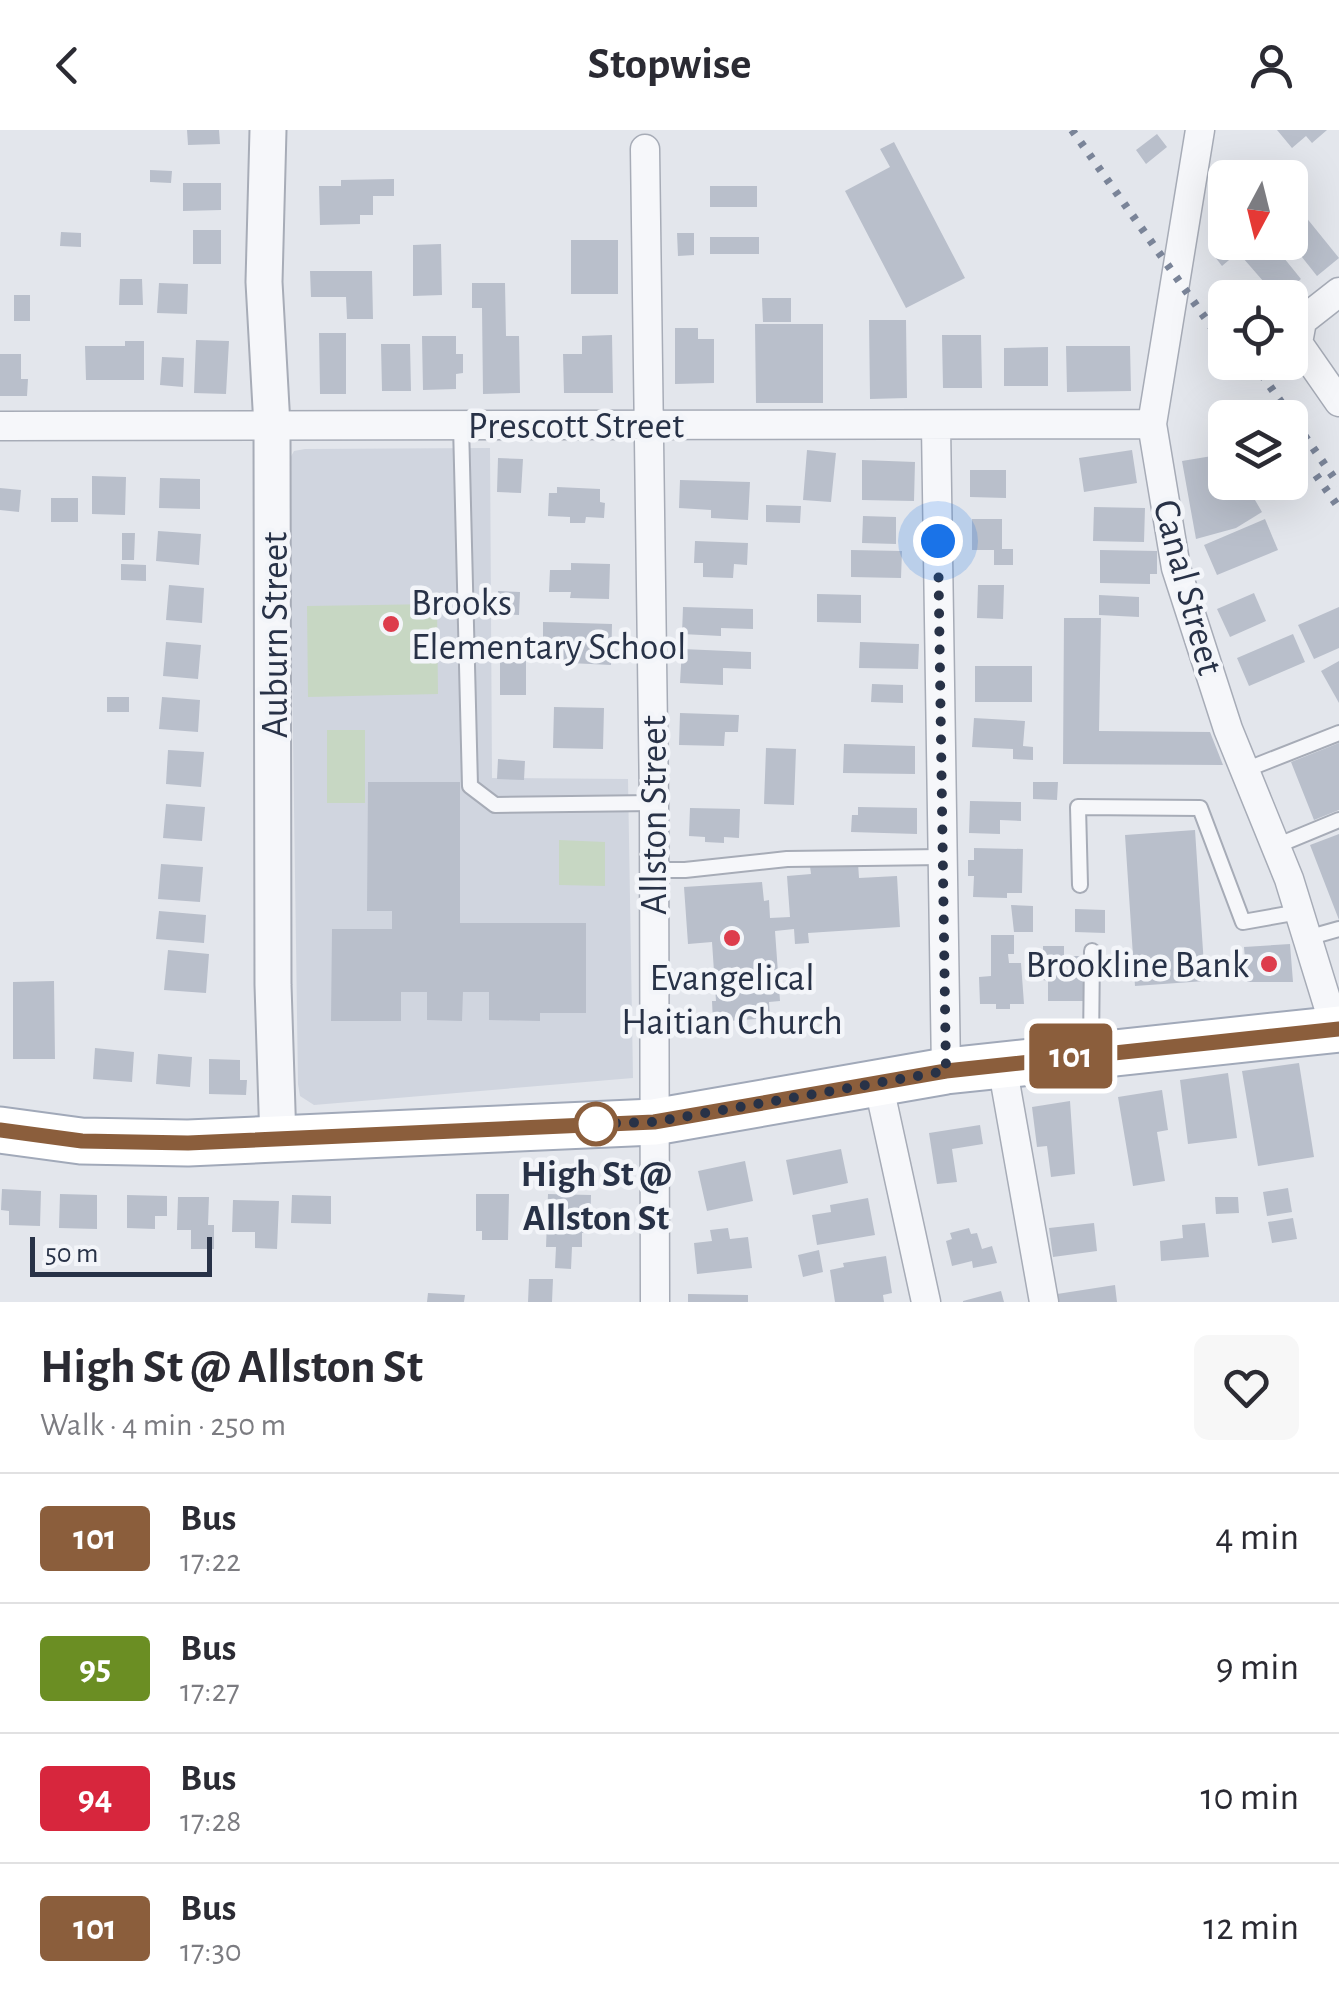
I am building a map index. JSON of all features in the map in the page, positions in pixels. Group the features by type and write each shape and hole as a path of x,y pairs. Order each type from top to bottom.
{"main road":[{"path":"0,1130 82,1141 278,1141 654,1122 946,1071 1337,1029"}],"street":[{"name":"Auburn Street","path":"268,130 264,282 272,426 278,1141"},
{"name":"Canal Street","path":"1200,130 1152,424 1176,568 1337,1029"},
{"name":"Allston Street","path":"645,149 654,803 654,1302"},
{"path":"1339,292 1302,321 1298,344 1339,402"},
{"name":"Prescott Street","path":"0,426 1152,424"},
{"path":"936,426 946,1071"},
{"path":"1002,1065 1044,1302"},
{"path":"878,1082 926,1302"}],"lane":[{"path":"461,425 470,786 495,805 654,803"},
{"path":"1245,770 1339,733"},
{"path":"1080,884 1078,806 1200,808 1243,922 1339,929"},
{"path":"1276,846 1339,820"},
{"path":"654,870 787,859 942,857"},
{"path":"1091,1054 1092,950"}],"shaded area":[{"name":"Brooks Elementary School","path":"490,448 492,778 628,779 633,1078 314,1105 300,1096 298,1084 289,460 294,451 305,449"}],"green space":[{"path":"437,604 438,694 308,697 307,606"},
{"path":"327,730 365,730 365,803 327,803"},
{"path":"559,840 605,842 605,886 559,885"}],"building":[{"path":"187,130 219,130 220,144 188,145"},
{"path":"1277,130 1327,130 1312,143 1306,136 1292,148"},
{"path":"1157,134 1167,147 1146,164 1136,150"},
{"path":"894,142 965,278 906,308 845,191 890,167 880,149"},
{"path":"150,170 172,171 171,183 150,182"},
{"path":"394,179 394,196 373,196 373,215 360,215 360,224 320,225 319,186 341,186 341,180"},
{"path":"183,183 221,183 221,210 183,211"},
{"path":"710,186 757,186 757,207 710,207"},
{"path":"1308,220 1339,258 1317,276 1304,260 1308,260"},
{"path":"193,230 221,230 221,264 193,264"},
{"path":"61,232 81,233 81,247 60,246"},
{"path":"677,233 694,233 694,255 678,256"},
{"path":"710,237 759,237 759,254 710,254"},
{"path":"571,240 618,240 618,294 571,294"},
{"path":"441,244 442,295 413,296 413,245"},
{"path":"1245,260 1286,260 1301,279 1300,280 1262,280"},
{"path":"310,271 372,271 373,319 347,319 346,297 311,297"},
{"path":"120,279 142,279 143,305 119,305"},
{"path":"159,283 188,284 187,314 157,313"},
{"path":"472,283 505,283 506,336 519,336 520,393 483,394 482,308 472,308"},
{"path":"14,295 30,295 30,321 14,321"},
{"path":"762,298 791,298 791,322 763,322"},
{"path":"869,320 906,320 907,398 870,399"},
{"path":"755,324 823,324 823,403 756,403"},
{"path":"675,328 698,328 698,339 714,339 714,383 675,384"},
{"path":"319,333 346,333 346,394 320,394"},
{"path":"612,335 613,393 564,393 563,354 582,354 582,336"},
{"path":"942,335 981,335 982,388 943,388"},
{"path":"422,336 456,336 456,354 463,354 463,373 456,374 456,389 423,390"},
{"path":"196,340 229,341 226,394 194,393"},
{"path":"125,341 144,341 144,380 86,380 85,346 125,346"},
{"path":"381,344 410,344 411,391 382,391"},
{"path":"1066,346 1130,346 1131,391 1067,392"},
{"path":"1048,347 1048,386 1004,386 1004,348"},
{"path":"0,354 21,354 21,379 28,379 27,396 0,396"},
{"path":"162,357 184,358 183,387 160,385"},
{"path":"807,450 836,453 831,502 803,500"},
{"path":"1132,450 1137,483 1084,492 1079,458"},
{"path":"1208,457 1208,500 1255,500 1262,512 1236,528 1196,539 1182,461"},
{"path":"498,458 523,459 521,493 497,492"},
{"path":"862,460 915,462 914,501 862,500"},
{"path":"970,470 1006,470 1006,498 970,497"},
{"path":"92,476 126,477 125,515 92,514"},
{"path":"160,478 200,479 200,509 159,508"},
{"path":"680,480 750,482 748,520 711,518 711,510 679,508"},
{"path":"557,487 600,489 600,502 605,503 604,518 586,517 585,523 570,523 570,517 548,516 549,493 557,493"},
{"path":"0,488 21,490 19,512 0,510"},
{"path":"51,498 78,498 78,522 51,522"},
{"path":"766,505 801,506 800,523 766,522"},
{"path":"1094,507 1145,508 1144,542 1093,541"},
{"path":"863,516 896,517 896,544 862,543"},
{"path":"972,519 1002,519 1002,549 1013,549 1013,565 994,565 994,550 972,550"},
{"path":"1265,519 1278,550 1217,575 1204,545"},
{"path":"158,531 201,534 199,565 156,561"},
{"path":"122,533 135,533 134,560 122,560"},
{"path":"695,541 748,543 747,565 734,564 733,578 703,577 703,563 694,563"},
{"path":"851,550 902,551 901,578 851,577"},
{"path":"1100,550 1157,551 1157,574 1150,574 1150,584 1100,583"},
{"path":"571,563 610,564 609,599 570,598 571,592 549,592 550,570 571,570"},
{"path":"121,564 146,565 146,581 121,580"},
{"path":"169,585 204,588 202,623 166,620"},
{"path":"978,585 1004,585 1003,619 977,618"},
{"path":"498,591 520,592 519,615 497,614"},
{"path":"1254,593 1266,621 1230,637 1217,609"},
{"path":"817,594 861,595 861,623 817,622"},
{"path":"1099,595 1139,597 1139,617 1099,615"},
{"path":"683,607 753,609 753,629 721,628 721,636 682,634"},
{"path":"1339,607 1339,648 1314,659 1298,625"},
{"path":"1064,618 1101,618 1099,731 1210,732 1223,765 1063,764"},
{"path":"543,622 612,624 611,665 549,662 550,640 543,640"},
{"path":"1293,634 1305,662 1249,686 1237,658"},
{"path":"166,642 201,645 198,679 163,676"},
{"path":"860,642 919,644 918,669 859,668"},
{"path":"682,649 751,652 751,669 723,668 723,685 680,683"},
{"path":"500,660 526,660 526,695 500,695"},
{"path":"1339,661 1339,703 1321,671"},
{"path":"975,666 1032,666 1032,702 975,702"},
{"path":"872,684 903,685 903,703 871,702"},
{"path":"107,697 129,697 129,712 107,712"},
{"path":"162,697 200,700 198,732 159,729"},
{"path":"554,707 604,708 603,749 553,748"},
{"path":"680,713 739,715 738,732 725,732 724,746 679,745"},
{"path":"974,718 1025,721 1023,746 1033,747 1033,760 1013,759 1013,749 972,747"},
{"path":"1339,743 1339,810 1314,820 1291,762"},
{"path":"844,744 915,746 915,774 843,773"},
{"path":"766,748 796,749 794,805 764,804"},
{"path":"168,750 204,752 201,787 166,784"},
{"path":"498,759 525,761 524,780 497,779"},
{"path":"368,782 460,782 460,923 586,923 586,1013 540,1013 540,1021 489,1020 489,992 463,992 462,1021 427,1020 427,992 401,992 401,1021 331,1021 332,929 392,929 392,911 367,911"},
{"path":"1033,782 1058,782 1057,800 1033,799"},
{"path":"970,801 1021,802 1021,821 1000,820 1000,834 969,833"},
{"path":"166,804 205,807 202,841 163,838"},
{"path":"858,807 917,808 917,834 851,832 852,815 858,815"},
{"path":"690,808 740,809 739,838 724,837 724,843 689,836"},
{"path":"1195,830 1205,981 1135,986 1125,835"},
{"path":"1339,834 1339,920 1310,845"},
{"path":"974,848 1023,849 1022,893 1007,893 1007,898 973,897 974,876 968,876 968,860 974,860"},
{"name":"Evangelical Haitian Church","path":"858,863 859,878 897,876 900,927 808,933 809,943 795,944 794,929 775,931 780,1001 769,1002 770,1018 713,1022 712,1001 716,1001 712,942 688,944 684,887 762,882 770,918 790,917 787,876 811,874 810,866"},
{"path":"161,864 203,867 200,902 158,899"},
{"path":"1011,905 1033,906 1033,932 1014,932"},
{"path":"1075,909 1105,910 1105,933 1075,932"},
{"path":"159,911 206,915 204,943 156,939"},
{"path":"991,935 1014,935 1014,954 1008,954 1009,963 1021,963 1024,1004 996,1009 996,1004 980,1004 979,977 991,976"},
{"name":"Brookline Bank","path":"1290,944 1293,982 1247,982 1244,947"},
{"path":"1043,946 1064,946 1064,956 1086,956 1085,1001 1048,1001 1048,981 1043,980"},
{"path":"168,950 209,954 206,993 164,990"},
{"path":"54,981 55,1059 13,1059 13,982"},
{"path":"95,1048 134,1052 132,1082 93,1079"},
{"path":"158,1054 192,1057 190,1087 156,1084"},
{"path":"209,1059 240,1060 240,1080 247,1080 246,1095 209,1094"},
{"path":"1299,1063 1314,1157 1258,1166 1242,1071"},
{"path":"1228,1073 1237,1138 1188,1144 1180,1080"},
{"path":"1162,1090 1168,1130 1157,1132 1165,1181 1133,1186 1118,1097"},
{"path":"1070,1101 1075,1174 1051,1177 1047,1146 1037,1147 1032,1107"},
{"path":"980,1125 983,1144 952,1149 957,1182 937,1184 929,1133"},
{"path":"841,1149 848,1183 793,1195 786,1160"},
{"path":"745,1161 753,1201 707,1211 698,1171"},
{"path":"1288,1188 1292,1212 1267,1216 1263,1192"},
{"path":"2,1189 41,1191 40,1226 9,1225 9,1211 1,1210"},
{"path":"60,1194 97,1195 97,1229 59,1228"},
{"path":"476,1194 509,1194 508,1240 482,1240 482,1231 476,1231"},
{"path":"548,1194 591,1195 590,1233 582,1233 582,1247 572,1247 571,1269 555,1268 556,1247 546,1247"},
{"path":"127,1195 167,1196 167,1216 155,1216 155,1229 127,1228"},
{"path":"292,1195 331,1196 331,1224 291,1223"},
{"path":"178,1197 209,1197 208,1225 214,1225 214,1249 191,1249 191,1230 177,1230"},
{"path":"1215,1197 1238,1197 1239,1213 1216,1214"},
{"path":"868,1198 875,1235 817,1245 812,1215 831,1212 830,1205"},
{"path":"233,1200 279,1201 277,1249 255,1248 255,1232 232,1232"},
{"path":"1293,1218 1297,1239 1272,1243 1268,1222"},
{"path":"1094,1223 1097,1251 1053,1257 1049,1228"},
{"path":"1205,1223 1209,1257 1161,1261 1160,1241 1183,1238 1182,1225"},
{"path":"728,1228 730,1239 748,1237 752,1268 697,1274 694,1243 712,1241 710,1230"},
{"path":"969,1228 971,1234 977,1233 982,1249 992,1246 997,1263 973,1268 972,1261 952,1266 946,1241 952,1239 950,1233"},
{"path":"819,1250 823,1272 803,1277 798,1255"},
{"path":"886,1256 892,1293 883,1295 884,1302 835,1302 830,1270 844,1267 843,1263"},
{"path":"529,1279 553,1279 552,1302 528,1302"},
{"path":"1115,1285 1117,1302 1058,1302 1057,1294"},
{"path":"1001,1291 1004,1302 963,1302 963,1301"},
{"path":"428,1293 465,1295 464,1302 427,1302"},
{"path":"688,1294 748,1295 748,1302 688,1302"}],"railway":[{"path":"1072,130 1208,322"},
{"path":"1266,380 1339,485"},
{"path":"1316,475 1339,508"}],"bus line":[{"name":"101","path":"0,1130 82,1141 188,1143 654,1122 946,1071 1339,1029"}],"place":[{"name":"Brooks Elementary School","path":"391,624"},
{"name":"Evangelical Haitian Church","path":"732,938"},
{"name":"Brookline Bank","path":"1269,964"},
{"name":"High St @ Allston St","path":"596,1124"}],"route":[{"path":"596,1124 588,1124 654,1122 946,1071 938,541"}]}
